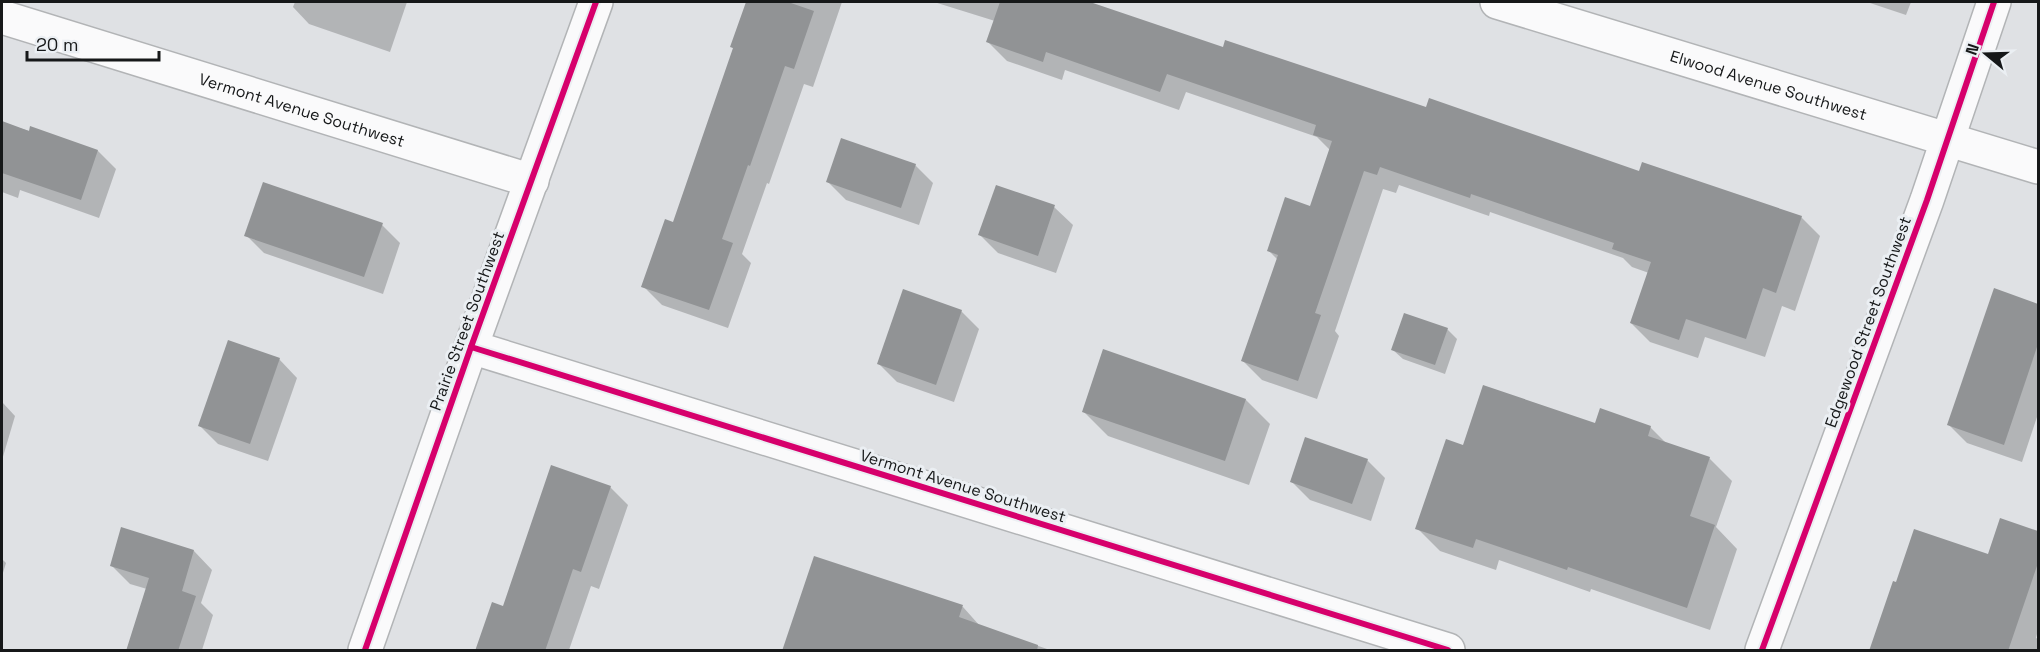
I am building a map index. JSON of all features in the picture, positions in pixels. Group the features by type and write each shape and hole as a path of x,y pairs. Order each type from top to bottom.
{"street":[{"name":"Prairie Street Southwest","path":"365,651 471,347 596,2"},
{"name":"Elwood Avenue Southwest","path":"1497,2 2038,167"},
{"name":"Edgewood Street Southwest","path":"1762,651 1948,140 1994,2"},
{"name":"Vermont Avenue Southwest","path":"2,17 532,181"},
{"name":"Vermont Avenue Southwest","path":"471,347 1448,651"}],"building":[{"path":"746,2 788,2 814,11 794,69 785,66 722,239 733,243 709,310 641,287 665,219 673,222 733,48 730,47"},
{"path":"1000,2 1090,2 1223,47 1225,40 1426,107 1429,98 1639,171 1642,162 1802,216 1776,293 1763,288 1746,339 1686,319 1679,340 1630,323 1651,262 1612,249 1614,243 1471,194 1470,198 1380,167 1377,175 1364,171 1315,313 1321,315 1298,381 1241,361 1278,255 1267,251 1285,197 1310,206 1332,141 1313,135 1316,125 1167,74 1160,92 1046,52 1043,62 986,42"},
{"path":"2,121 29,131 30,126 98,150 81,200 2,173"},
{"path":"841,138 916,164 901,208 826,182"},
{"path":"263,182 383,223 364,277 244,236"},
{"path":"996,185 1055,205 1038,256 978,235"},
{"path":"1994,288 2038,304 2038,344 2004,445 1947,425"},
{"path":"903,289 962,310 936,385 877,364"},
{"path":"1404,313 1448,328 1435,365 1391,350"},
{"path":"228,340 280,358 250,444 198,426"},
{"path":"1103,349 1246,399 1225,461 1082,412"},
{"path":"1483,385 1595,423 1600,408 1651,426 1648,436 1710,457 1690,516 1715,525 1687,608 1568,567 1567,570 1476,539 1473,548 1415,529 1446,439 1463,445"},
{"path":"1305,437 1368,459 1352,504 1290,482"},
{"path":"551,465 611,486 581,572 573,569 545,651 475,651 492,602 503,606"},
{"path":"2000,518 2038,531 2038,563 2008,651 1869,651 1914,529 1988,554"},
{"path":"121,527 194,550 182,591 196,596 178,651 126,651 149,578 110,566"},
{"path":"814,556 963,605 959,617 1038,645 1037,651 782,651"}],"cycle path":[{"path":"365,650 471,347 596,2"},
{"path":"1762,650 1927,200 1994,2"},
{"path":"471,347 1448,650"}]}
